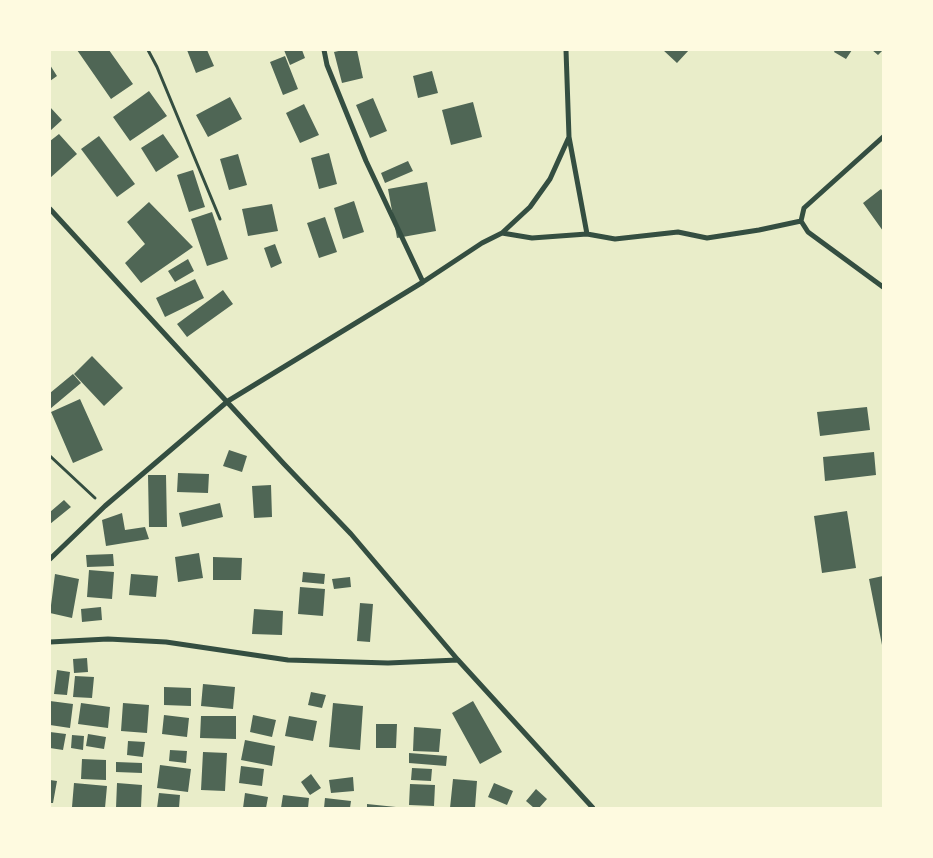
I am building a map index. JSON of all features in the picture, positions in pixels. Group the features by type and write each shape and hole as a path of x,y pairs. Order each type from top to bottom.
{"street":[{"path":"324,50 327,65 366,161 423,282"},
{"path":"566,50 569,137 587,234"},
{"path":"883,136 804,208 801,221 808,232 883,287"},
{"path":"50,559 105,506 228,401 423,282 482,243 502,233 530,206 550,179 569,137"},
{"path":"50,209 284,464 351,534 458,660 593,808"},
{"path":"502,233 532,238 587,234 615,239 678,232 707,238 801,221"},
{"path":"50,642 108,639 166,642 288,660 388,663 458,660"}],"path":[{"path":"148,50 157,67 220,219"},
{"path":"50,456 105,506"}],"building":[{"path":"77,50 109,50 133,84 111,99"},
{"path":"187,50 207,50 214,66 196,73"},
{"path":"284,50 302,50 305,58 290,65"},
{"path":"357,50 363,78 342,83 334,52"},
{"path":"663,50 689,50 677,63"},
{"path":"835,50 852,50 846,59 834,52"},
{"path":"872,50 883,50 878,55"},
{"path":"285,56 298,89 283,95 270,62"},
{"path":"50,65 57,76 50,81"},
{"path":"432,71 438,93 418,98 413,76"},
{"path":"149,91 167,116 130,141 113,117"},
{"path":"230,97 242,119 208,137 196,115"},
{"path":"373,98 387,131 370,138 356,105"},
{"path":"473,102 482,137 451,145 442,110"},
{"path":"304,104 319,135 300,143 286,113"},
{"path":"50,107 62,120 50,131"},
{"path":"59,134 77,154 50,178 50,141"},
{"path":"163,134 179,157 156,172 141,148"},
{"path":"99,136 135,184 117,197 81,149"},
{"path":"329,153 337,184 319,189 311,158"},
{"path":"238,154 247,185 229,190 220,159"},
{"path":"408,161 413,171 385,183 381,173"},
{"path":"193,170 205,207 189,212 177,175"},
{"path":"427,182 436,231 397,238 388,189"},
{"path":"881,189 883,192 883,231 863,203"},
{"path":"354,201 364,232 343,239 334,208"},
{"path":"149,202 193,247 141,283 125,263 145,244 127,222"},
{"path":"272,204 278,231 248,236 242,209"},
{"path":"212,212 228,259 207,266 191,219"},
{"path":"325,217 337,252 319,258 307,223"},
{"path":"275,244 282,263 271,268 264,248"},
{"path":"188,259 194,271 175,282 168,271"},
{"path":"195,279 204,298 165,317 156,298"},
{"path":"223,290 233,304 187,337 177,324"},
{"path":"92,356 123,388 104,406 74,374"},
{"path":"73,374 81,383 50,409 50,393"},
{"path":"80,399 103,450 73,463 51,412"},
{"path":"867,407 870,430 820,436 817,412"},
{"path":"229,450 247,456 242,472 223,466"},
{"path":"874,452 876,475 825,481 823,457"},
{"path":"178,473 209,474 208,493 177,492"},
{"path":"148,475 166,475 167,527 149,527"},
{"path":"271,485 272,517 254,518 252,486"},
{"path":"64,500 71,507 50,524 50,512"},
{"path":"220,503 223,517 182,527 179,513"},
{"path":"847,511 856,568 822,573 814,516"},
{"path":"122,513 125,530 145,527 149,539 106,546 102,520"},
{"path":"199,553 203,578 178,582 175,557"},
{"path":"113,554 114,566 87,567 86,555"},
{"path":"213,557 242,558 241,580 213,580"},
{"path":"89,570 114,572 112,599 87,597"},
{"path":"303,572 325,574 324,584 302,582"},
{"path":"55,574 79,579 72,618 50,613"},
{"path":"131,574 158,576 156,597 129,595"},
{"path":"883,576 883,645 882,645 869,579"},
{"path":"350,577 351,587 334,589 332,579"},
{"path":"300,587 325,589 323,616 298,614"},
{"path":"360,603 373,604 370,642 357,641"},
{"path":"101,607 102,620 82,622 81,609"},
{"path":"254,609 283,611 282,635 252,634"},
{"path":"87,658 88,672 74,673 73,659"},
{"path":"57,670 70,672 67,695 54,694"},
{"path":"75,676 94,677 92,698 73,697"},
{"path":"203,684 235,687 233,709 201,706"},
{"path":"164,687 191,688 191,706 164,705"},
{"path":"311,692 326,695 322,708 308,705"},
{"path":"50,701 73,704 70,728 50,725"},
{"path":"473,701 502,752 480,764 452,713"},
{"path":"81,703 110,707 108,728 78,724"},
{"path":"123,703 149,705 147,733 121,731"},
{"path":"333,703 363,706 360,750 329,747"},
{"path":"164,715 189,718 187,737 162,734"},
{"path":"253,715 276,720 272,737 250,732"},
{"path":"201,716 236,716 236,739 200,738"},
{"path":"289,716 317,721 313,741 285,736"},
{"path":"376,724 397,724 396,748 376,748"},
{"path":"414,727 441,729 439,752 413,751"},
{"path":"50,732 66,734 63,750 50,748"},
{"path":"88,734 106,737 104,749 86,746"},
{"path":"72,735 84,736 83,750 71,748"},
{"path":"245,740 275,746 272,766 241,760"},
{"path":"128,741 145,742 143,757 127,755"},
{"path":"170,750 187,751 186,763 169,761"},
{"path":"203,752 227,753 225,791 201,790"},
{"path":"409,753 447,756 446,766 409,763"},
{"path":"82,759 106,760 106,780 81,779"},
{"path":"116,762 142,763 142,773 116,772"},
{"path":"160,765 191,769 188,792 157,788"},
{"path":"241,766 264,769 262,786 239,783"},
{"path":"412,768 432,769 431,781 411,780"},
{"path":"311,774 321,788 310,795 301,782"},
{"path":"353,777 354,791 331,793 329,780"},
{"path":"453,779 477,781 475,808 450,808"},
{"path":"50,780 57,781 53,803 50,803"},
{"path":"74,783 107,786 105,808 72,807"},
{"path":"117,783 142,785 141,808 116,808"},
{"path":"494,783 513,791 507,805 488,797"},
{"path":"410,784 435,785 434,806 409,805"},
{"path":"536,789 547,799 539,808 534,808 526,801"},
{"path":"159,793 180,795 179,808 157,808"},
{"path":"245,793 268,797 266,808 243,808"},
{"path":"283,795 309,798 308,808 281,808"},
{"path":"325,798 351,801 350,808 324,808"},
{"path":"367,804 396,807 396,808 367,808"}]}
